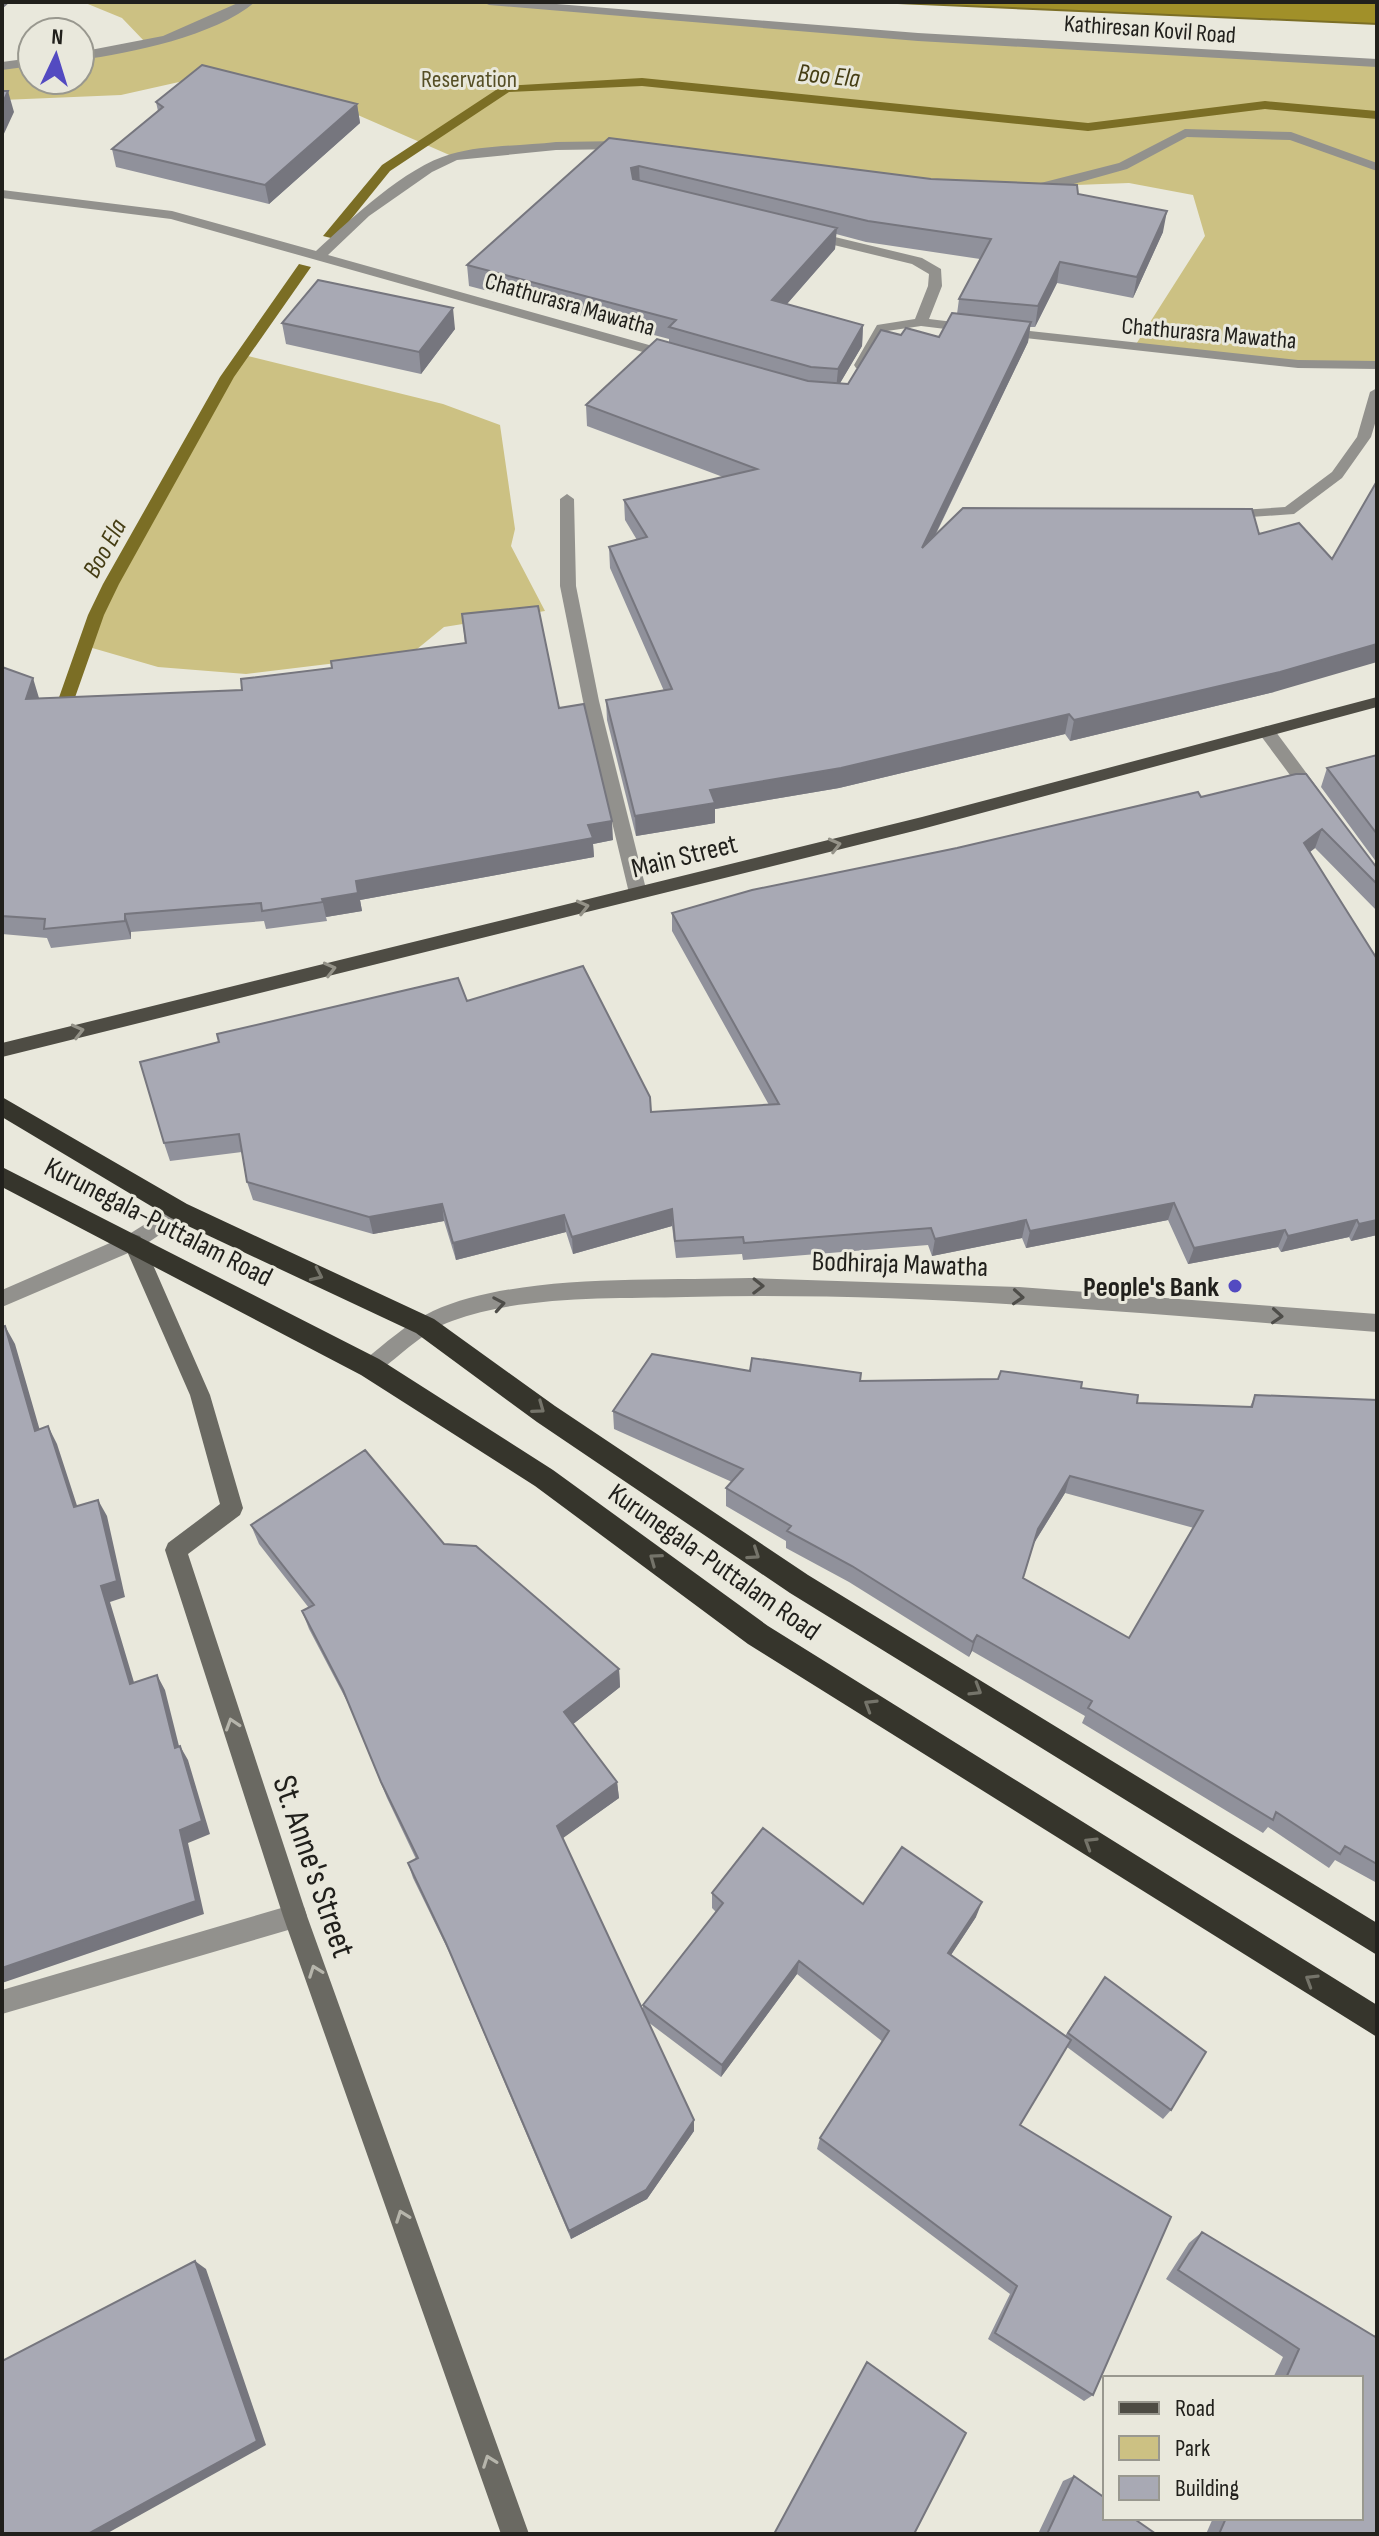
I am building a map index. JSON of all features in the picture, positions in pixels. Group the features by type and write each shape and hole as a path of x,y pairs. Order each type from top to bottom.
{"highway":[{"name":"Kurunegala-Puttalam Road","path":"2,1106 179,1211 425,1326 546,1414 799,1584 1377,1940"},
{"name":"Kurunegala-Puttalam Road","path":"2,1176 370,1367 544,1478 758,1635 1377,2022"}],"main road":[{"name":"Main Street","path":"2,1050 638,893 1377,702"}],"street":[{"path":"96,54 183,36 249,2"},
{"name":"Kathiresan Kovil Road","path":"489,2 918,37 1377,63"},
{"path":"1022,187 1052,186 1123,166 1185,133 1291,136 1377,167"},
{"path":"319,256 364,213 428,169 454,157 556,146 643,147"},
{"name":"Chathurasra Mawatha","path":"2,194 172,215 686,360"},
{"path":"793,231 917,261 936,272 935,286 921,322"},
{"name":"Chathurasra Mawatha","path":"856,374 882,328 921,322 1133,349 1298,364 1377,365"},
{"path":"1211,518 1289,511 1337,475 1364,437 1377,392"},
{"path":"567,499 568,586 591,701 638,893"},
{"path":"1267,732 1322,806"},
{"path":"2,1299 133,1242 179,1211"},
{"name":"St. Anne's Street","path":"133,1242 200,1395 232,1508 176,1550 295,1916 515,2534"},
{"name":"Bodhiraja Mawatha","path":"370,1367 425,1326 449,1313 571,1293 753,1285 982,1294 1377,1323"},
{"path":"2,2002 295,1916"}],"green space":[{"name":"Reservation","path":"83,2 489,2 918,37 1377,63 1377,365 1298,364 1133,349 1205,236 1193,195 1129,183 993,188 694,155 556,146 454,157 328,102 188,80 121,95 2,100 2,66 16,64 16,96 96,96 96,53 146,43 122,18"},
{"path":"244,355 443,404 500,425 515,529 511,546 545,611 444,627 411,654 246,674 158,667 82,645 227,377"}],"shaded area":[{"path":"875,2 1377,2 1377,24"}],"building":[{"path":"202,65 357,104 265,185 112,149 163,107 156,102"},
{"path":"2,91 8,91 2,105"},
{"path":"609,138 931,179 1077,185 1078,194 1167,211 1137,277 1060,262 1038,306 959,299 991,239 868,221 639,166 631,168 633,179 837,228 772,300 863,325 838,369 811,367 669,327 676,320 467,265"},
{"path":"318,280 453,308 419,352 282,323"},
{"path":"952,313 1031,322 922,548 963,508 1252,509 1259,534 1299,523 1332,559 1377,481 1377,644 1280,672 1074,720 1069,714 841,768 710,790 715,803 635,816 606,700 672,689 609,547 647,537 624,500 757,469 586,405 657,339 808,381 848,384 881,330 901,335 906,328 939,337"},
{"path":"538,606 559,708 584,704 612,821 588,825 593,838 356,881 358,893 262,911 261,903 125,914 125,921 44,929 45,919 2,916 2,667 33,678 26,699 242,690 241,679 332,668 331,661 466,643 462,614"},
{"path":"1377,755 1377,834 1327,768"},
{"path":"1306,774 1377,868 1377,884 1322,829 1304,843 1377,959 1377,1220 1359,1224 1357,1220 1288,1236 1285,1230 1194,1248 1174,1203 1030,1231 1026,1220 935,1239 931,1228 744,1243 743,1237 675,1241 672,1209 572,1237 564,1215 453,1243 442,1204 369,1217 247,1182 239,1134 164,1143 140,1062 219,1042 217,1034 458,978 467,1001 583,966 650,1097 651,1112 779,1104 672,913 752,890 957,848 1198,792 1201,797"},
{"path":"5,1326 35,1431 48,1426 74,1507 98,1500 117,1581 101,1586 130,1684 157,1675 175,1748 180,1746 202,1821 180,1830 196,1901 2,1968 2,1327"},
{"path":"652,1354 750,1371 752,1358 861,1373 860,1381 998,1379 1001,1371 1082,1382 1081,1388 1138,1395 1137,1403 1252,1407 1255,1395 1377,1400 1377,1864 1345,1846 1340,1854 1276,1812 1273,1820 1088,1708 1092,1701 977,1635 973,1642 852,1566 787,1531 791,1526 726,1488 743,1469 613,1411","holes":["1070,1476 1203,1511 1129,1638 1023,1578 1038,1529"]},
{"path":"365,1450 444,1544 476,1546 619,1669 564,1712 617,1782 557,1826 694,2120 646,2190 569,2231 446,1943 408,1863 418,1858 381,1782 343,1690 302,1611 314,1605 251,1525"},
{"path":"763,1828 863,1904 902,1847 982,1902 948,1953 1071,2040 1020,2125 1171,2217 1093,2395 995,2333 1017,2286 820,2138 889,2031 799,1961 722,2065 643,2005 723,1903 712,1893"},
{"path":"1105,1977 1206,2052 1171,2110 1068,2033"},
{"path":"1202,2232 1377,2338 1377,2534 1219,2534 1225,2520 1363,2520 1363,2376 1287,2376 1299,2349 1178,2270"},
{"path":"195,2261 257,2441 88,2534 2,2534 2,2361"},
{"path":"867,2362 966,2433 914,2534 774,2534"},
{"path":"1074,2476 1103,2497 1103,2520 1136,2520 1156,2534 1047,2534"}],"waterway":[{"name":"Boo Ela","path":"330,236 386,168 506,89 642,82 1088,127 1265,105 1377,115"},
{"name":"Boo Ela","path":"58,723 96,615 111,584 227,377 304,267"}],"place":[{"name":"People's Bank","path":"1235,1286"}]}
